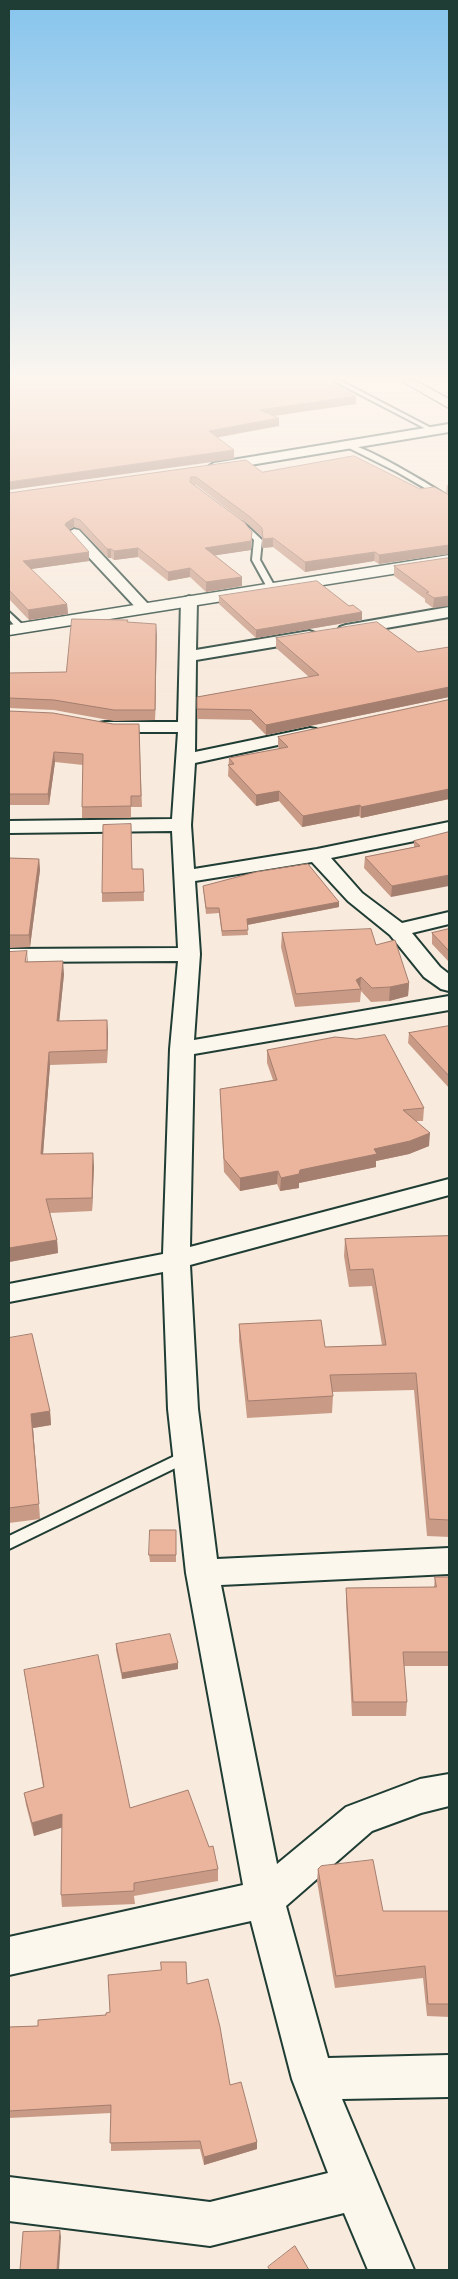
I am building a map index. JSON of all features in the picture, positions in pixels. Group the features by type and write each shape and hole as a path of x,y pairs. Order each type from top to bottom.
{"street":[{"path":"74,532 144,608"},
{"path":"15,629 449,560"},
{"path":"189,601 189,656 185,727 186,758 181,825 189,954 182,1049 176,1260 183,1409 202,1573 265,1899 313,2079 391,2270"},
{"path":"189,656 449,612"},
{"path":"90,724 114,728 185,727"},
{"path":"186,758 329,729"},
{"path":"9,826 181,825"},
{"path":"184,877 317,855 449,828"},
{"path":"317,855 355,897 398,930 432,972 449,984"},
{"path":"398,930 449,918"},
{"path":"9,955 189,954"},
{"path":"182,1049 449,1003"},
{"path":"9,1292 176,1260 449,1187"},
{"path":"202,1573 449,1561"},
{"path":"9,1956 265,1899 359,1819 420,1796 449,1790"},
{"path":"313,2079 449,2076"},
{"path":"9,2198 210,2224 356,2188"}],"lane":[{"path":"429,487 449,500"},
{"path":"234,518 258,540 256,560 271,587"},
{"path":"9,614 15,629"},
{"path":"9,1542 189,1455"}],"building":[{"path":"50,487 197,487 244,522 252,532 251,541 205,548 242,577 206,582 190,568 168,572 138,548 114,551 107,549 80,520 74,518 65,525 89,552 23,561 67,604 28,610 9,590 9,493"},
{"path":"210,487 417,487 420,489 435,487 449,495 449,545 379,555 375,552 305,562 273,538 263,539 262,528"},
{"path":"449,558 449,596 434,598 426,593 429,592 394,566"},
{"path":"317,581 349,606 353,605 362,612 256,630 219,596"},
{"path":"72,619 128,620 127,622 156,624 155,710 114,710 54,700 9,698 9,673 66,672"},
{"path":"377,622 418,652 449,647 449,687 266,725 251,710 197,709 197,697 319,675 276,638"},
{"path":"449,700 449,789 361,807 360,805 303,816 279,791 256,795 228,765 234,764 229,758 288,747 278,737"},
{"path":"9,711 53,713 113,724 139,724 141,796 131,796 131,806 82,807 83,754 54,752 48,794 9,794"},
{"path":"131,824 132,869 143,869 144,892 102,893 103,825"},
{"path":"449,832 449,875 392,886 365,857 420,846 414,841"},
{"path":"9,858 39,859 29,935 9,935"},
{"path":"308,864 339,902 247,919 248,930 222,931 219,908 206,908 203,886 256,872"},
{"path":"371,929 376,945 395,940 409,983 372,988 361,977 356,980 361,989 296,994 282,933"},
{"path":"449,929 449,951 432,933"},
{"path":"27,951 25,962 63,961 57,1021 107,1020 107,1050 49,1052 41,1154 93,1153 92,1198 46,1199 57,1240 9,1248 9,952"},
{"path":"449,1026 449,1076 409,1033"},
{"path":"385,1035 424,1108 403,1110 430,1133 410,1141 374,1149 377,1154 300,1170 299,1174 281,1178 278,1171 240,1178 224,1159 220,1089 277,1080 267,1050 335,1037 356,1039"},
{"path":"449,1236 449,1520 429,1519 416,1373 330,1375 333,1396 248,1401 239,1324 321,1320 325,1347 386,1345 373,1269 350,1270 345,1239"},
{"path":"32,1334 50,1411 31,1414 39,1504 9,1508 9,1338"},
{"path":"150,1530 176,1530 176,1555 149,1555"},
{"path":"435,1577 449,1577 449,1652 403,1652 407,1702 353,1702 346,1588 436,1587"},
{"path":"170,1634 178,1663 122,1673 116,1644"},
{"path":"98,1655 130,1808 188,1790 209,1847 213,1846 218,1869 134,1883 134,1891 61,1895 62,1814 32,1823 24,1793 44,1787 24,1670"},
{"path":"373,1860 383,1911 449,1911 449,2004 428,2004 425,1966 336,1976 318,1869 321,1866"},
{"path":"161,1962 186,1962 187,1984 208,1979 220,2027 230,2085 241,2082 257,2142 204,2157 200,2141 110,2143 111,2105 9,2111 9,2027 38,2026 38,2020 106,2015 106,2013 110,2012 108,1975 161,1970"},
{"path":"60,2231 57,2270 20,2270 23,2232"},
{"path":"295,2246 309,2270 270,2270 268,2267"}]}
